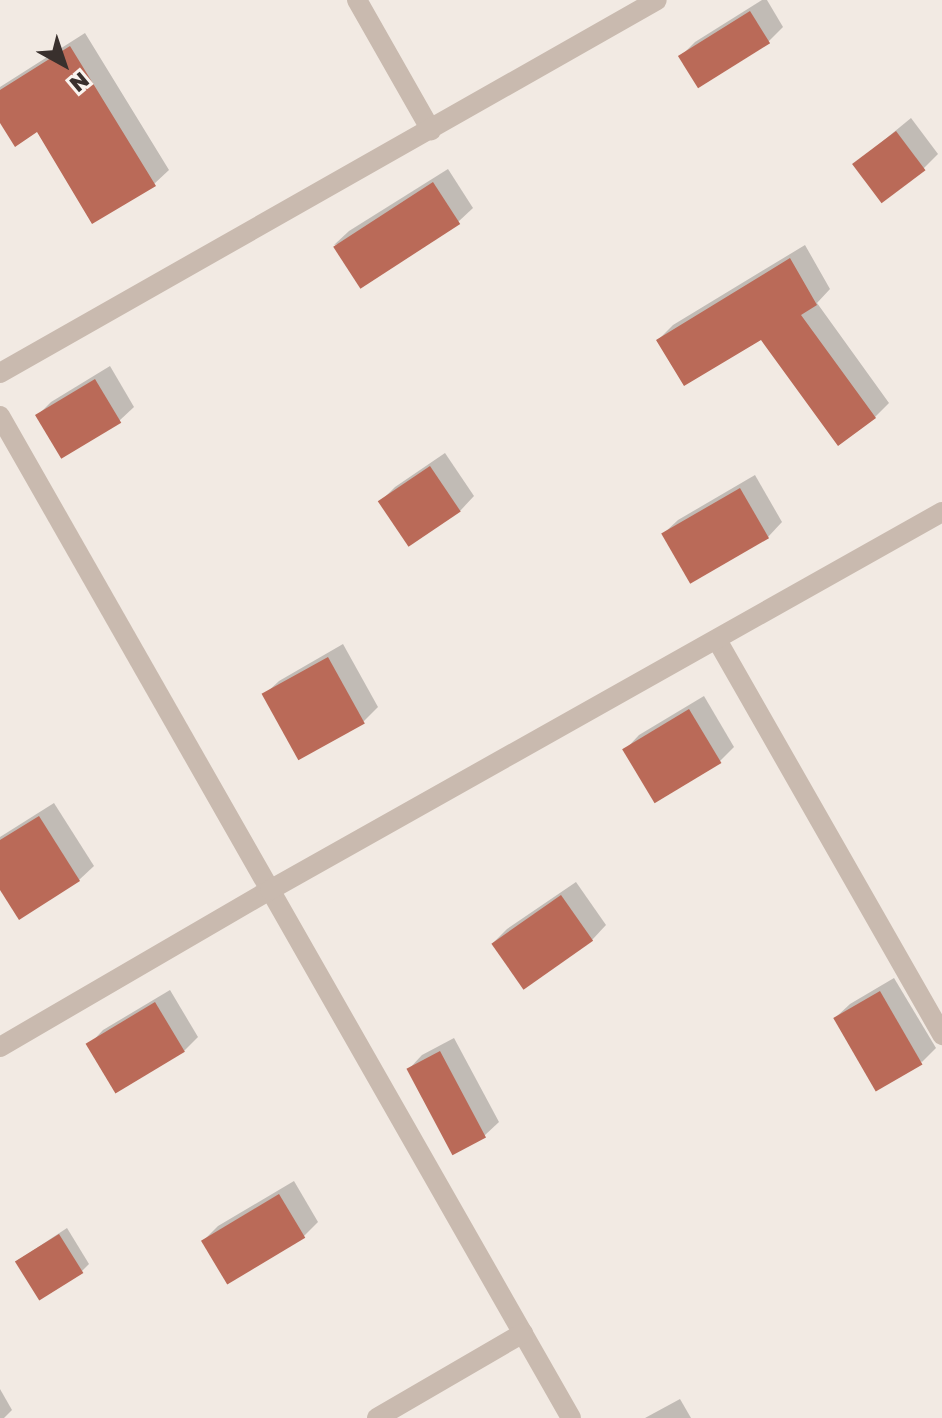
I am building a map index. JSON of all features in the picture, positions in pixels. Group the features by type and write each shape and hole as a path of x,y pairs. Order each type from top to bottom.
{"street":[{"path":"357,0 431,130"},
{"path":"0,373 657,0"},
{"path":"0,416 571,1418"},
{"path":"0,1047 270,890 942,512"},
{"path":"717,640 942,1035"},
{"path":"377,1418 523,1333"}],"building":[{"path":"750,11 770,43 698,88 678,56"},
{"path":"70,46 156,186 92,224 37,132 15,147 0,123 0,90"},
{"path":"896,131 925,170 882,203 852,164"},
{"path":"433,182 460,224 360,289 333,247"},
{"path":"790,258 817,305 801,315 876,418 838,446 761,340 684,386 656,340"},
{"path":"95,379 121,423 61,459 35,415"},
{"path":"430,466 461,512 409,547 378,501"},
{"path":"740,488 769,538 690,584 661,534"},
{"path":"328,657 365,723 298,760 262,694"},
{"path":"689,709 721,763 655,803 622,749"},
{"path":"39,816 80,881 19,920 0,890 0,840"},
{"path":"561,895 593,941 523,990 491,944"},
{"path":"880,991 922,1065 876,1092 833,1018"},
{"path":"155,1002 185,1052 115,1093 86,1044"},
{"path":"440,1051 486,1138 452,1155 406,1069"},
{"path":"279,1194 305,1238 227,1285 201,1241"},
{"path":"59,1234 83,1273 39,1301 15,1262"}]}
